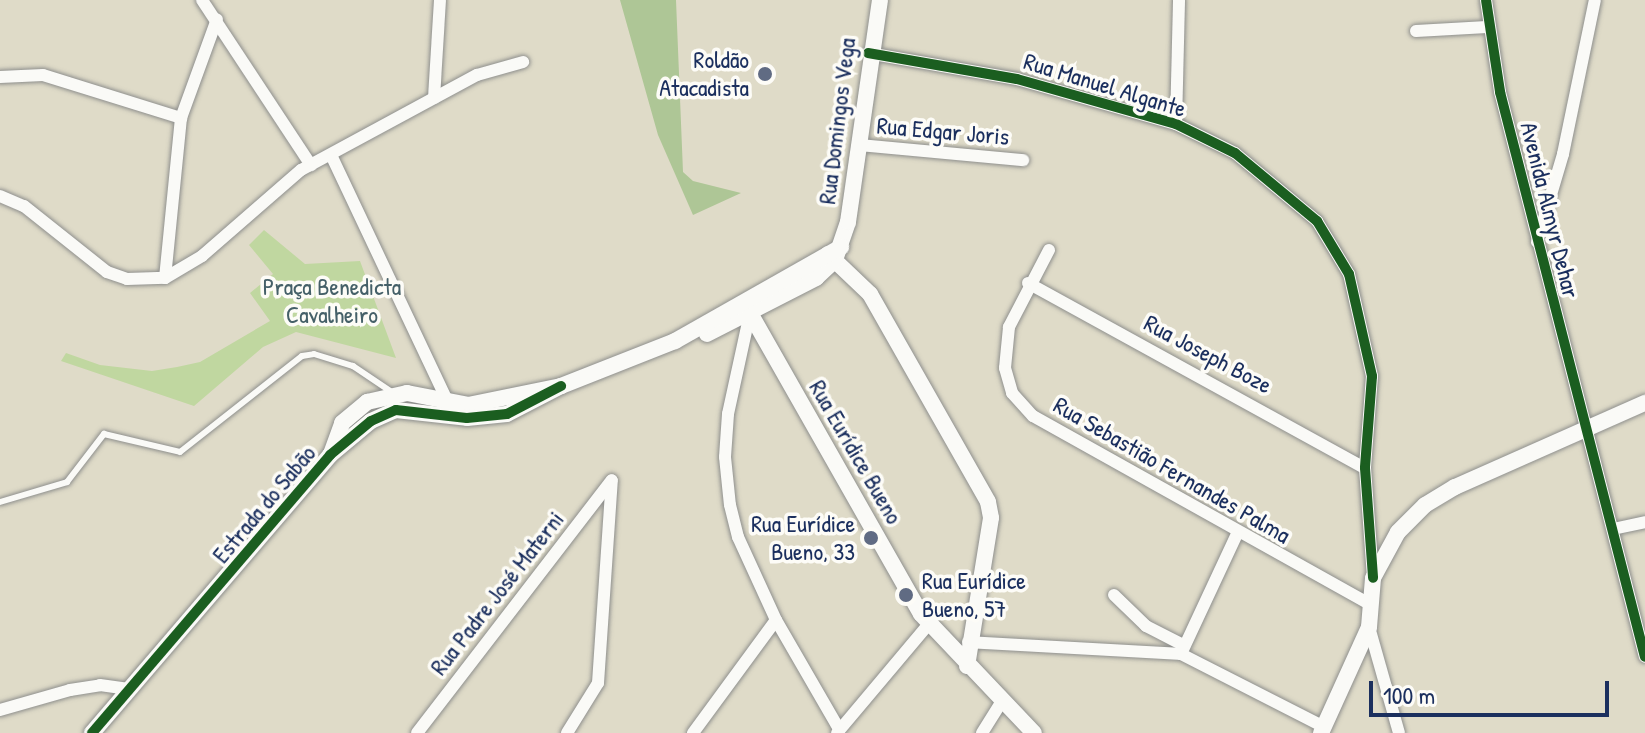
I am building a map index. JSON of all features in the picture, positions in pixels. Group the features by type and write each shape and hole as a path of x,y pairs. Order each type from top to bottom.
{"street":[{"path":"202,0 311,165"},
{"path":"434,98 440,0"},
{"name":"Rua Domingos Vega","path":"835,254 860,145 868,53 880,0"},
{"path":"1176,124 1179,0"},
{"name":"Avenida Almyr Dehar","path":"1486,0 1487,27 1537,242 1643,635 1645,657"},
{"path":"1537,242 1570,124 1595,0"},
{"path":"165,278 181,118 217,19"},
{"path":"1416,31 1487,27"},
{"name":"Rua Manuel Algante","path":"868,53 1017,79 1176,124 1235,153 1276,183 1317,221 1349,274 1372,376 1365,468 1373,578"},
{"path":"0,196 24,206 107,272 127,279 165,278 194,262 311,165 332,157 477,75 523,62"},
{"path":"0,77 43,75 181,118"},
{"name":"Rua Edgar Joris","path":"860,145 1023,160"},
{"path":"332,157 444,399 458,417"},
{"name":"Rua Sebastião Fernandes Palma","path":"1049,250 1028,283 1009,327 1005,368 1012,393 1033,416 1237,534 1369,604"},
{"path":"835,254 870,294 988,502 991,518 968,642 967,666"},
{"name":"Estrada do Sabão","path":"92,733 330,455 371,421 396,410 458,417 507,414 561,386 675,341 771,285 835,254"},
{"name":"Estrada do Sabão","path":"675,341 701,337 816,278 835,254"},
{"name":"Rua Joseph Boze","path":"1028,283 1365,468"},
{"path":"771,285 750,313 738,353 725,457 738,537 776,620 838,731 924,620"},
{"name":"Rua Eurídice Bueno","path":"750,313 924,620 1034,733"},
{"name":"Estrada do Sabão","path":"330,455 342,423 354,410 394,395 444,399 468,405 561,386"},
{"path":"1399,733 1369,627 1373,578 1398,532 1425,505 1645,403"},
{"name":"Rua Padre José Materni","path":"417,733 612,480 598,683 567,733"},
{"path":"1613,529 1645,522"},
{"path":"1182,650 1237,534"},
{"path":"1114,595 1146,626 1182,650 1323,730 1369,627"},
{"path":"693,733 776,620"},
{"name":"Rua Eurídice Bueno","path":"924,620 946,635 968,642"},
{"path":"968,642 1182,650"},
{"path":"0,710 70,690 100,685 129,689"},
{"path":"982,733 1001,702"}],"lane":[{"path":"0,502 67,482 104,434 180,452 302,356 324,356 353,366 394,395"}],"green space":[{"path":"620,0 676,0 683,172 693,181 741,193 693,215 658,135"},
{"name":"Praça Benedicta Cavalheiro","path":"264,230 305,264 360,261 396,358 296,332 263,347 194,406 61,361 66,353 100,365 152,371 177,367 200,362 270,321 250,293 273,274 249,245"}],"cycle path":[{"path":"1486,0 1500,92 1645,657"},
{"path":"868,53 1017,79 1176,124 1235,153 1317,221 1349,274 1372,376 1365,468 1373,578"},
{"path":"92,733 330,455 371,421 396,410 467,418 507,414 561,386"}],"place":[{"name":"Roldão Atacadista","path":"765,74"},
{"name":"Rua Eurídice Bueno, 33","path":"871,538"},
{"name":"Rua Eurídice Bueno, 57","path":"906,595"}]}
